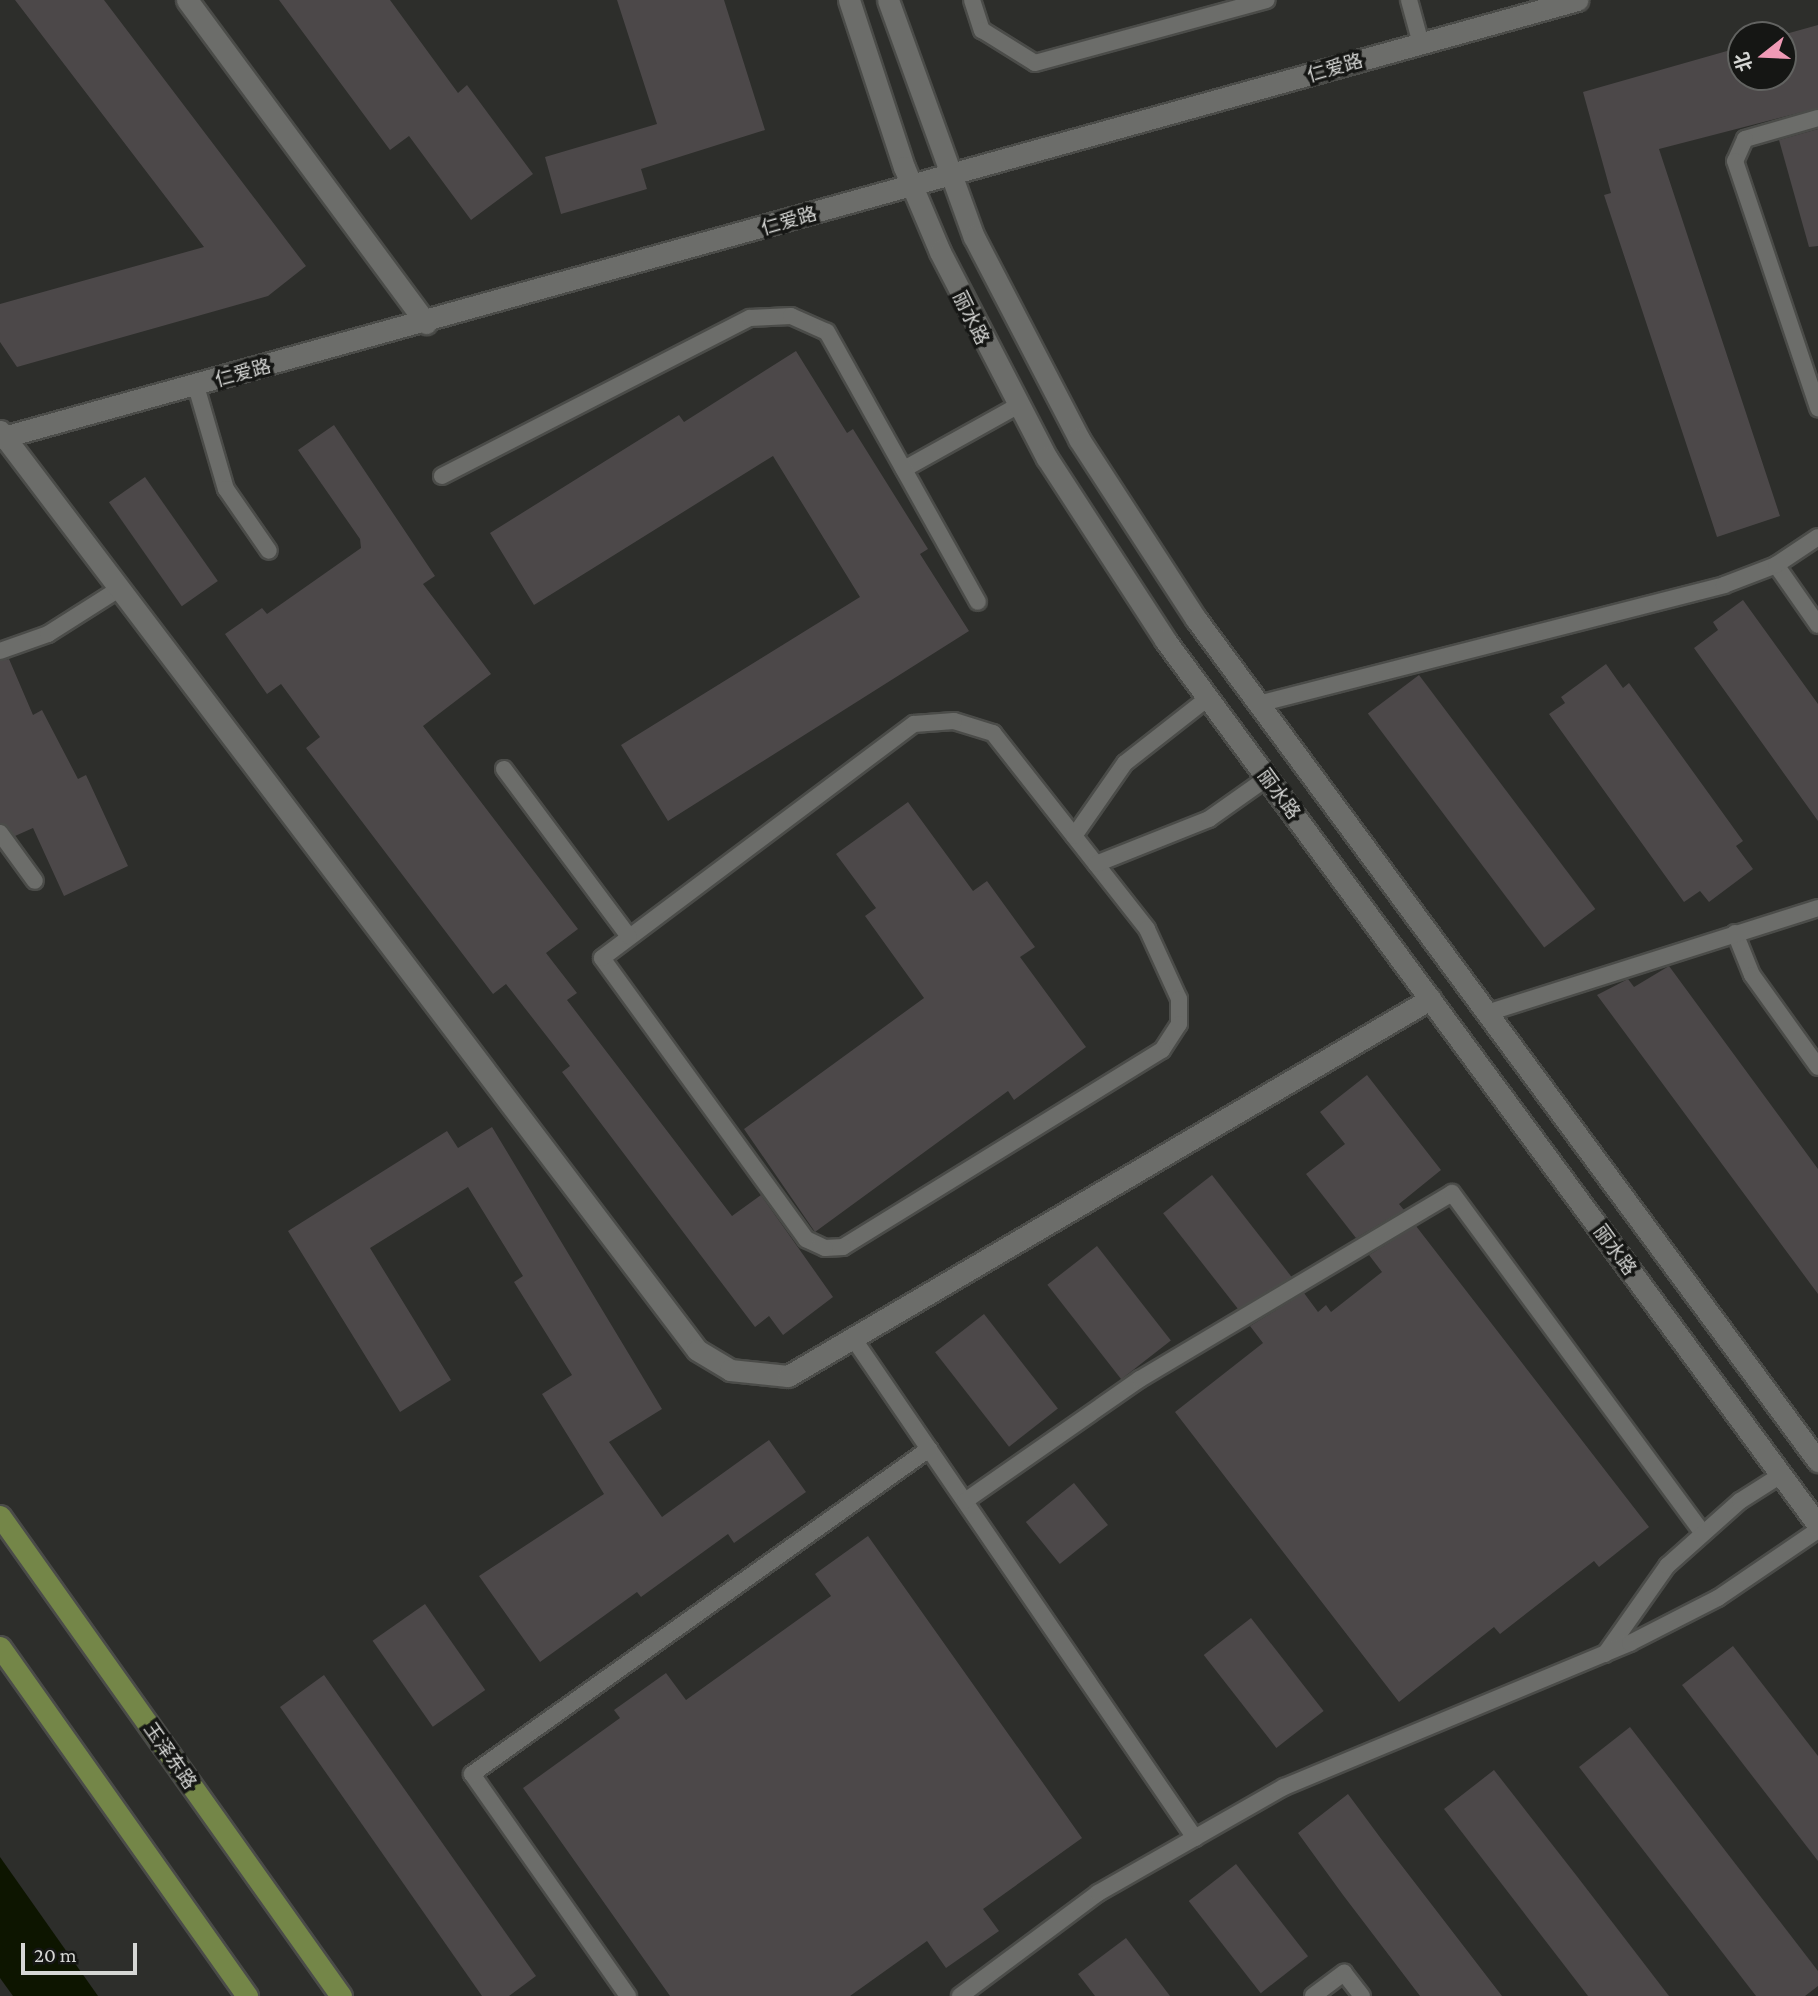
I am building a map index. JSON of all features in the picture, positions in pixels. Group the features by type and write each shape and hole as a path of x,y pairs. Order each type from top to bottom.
{"main road":[{"name":"玉泽东路","path":"0,1516 341,1996"},
{"path":"0,1647 247,1996"}],"street":[{"path":"187,0 426,323"},
{"name":"丽水路","path":"849,0 912,186 972,323 1017,406 1208,698 1818,1527"},
{"name":"丽水路","path":"888,0 949,176 1006,306 1079,439 1258,704 1818,1461"},
{"name":"仁爱路","path":"1,435 196,386 426,323 1577,0"},
{"path":"1,435 698,1350 730,1370 768,1378 789,1376 1430,999"}],"lane":[{"path":"972,0 982,30 1035,63 1267,0"},
{"path":"1409,0 1421,44"},
{"path":"1818,118 1745,139 1735,161 1818,408"},
{"path":"442,476 750,318 770,315 810,321 827,332 978,602"},
{"path":"196,386 226,489 269,551"},
{"path":"904,469 1017,406"},
{"path":"1258,704 1697,593 1776,565 1818,537"},
{"path":"1776,565 1818,625"},
{"path":"0,650 48,634 119,589"},
{"path":"1074,836 1125,763 1208,698"},
{"path":"954,721 993,733 1096,864 1147,929 1180,999 1179,1024 1172,1038 1162,1050 844,1247 825,1248 806,1239 602,958 914,724 954,721"},
{"path":"504,769 629,937"},
{"path":"1096,864 1209,819 1267,778"},
{"path":"0,834 35,880"},
{"path":"1487,1013 1818,908"},
{"path":"1735,933 1752,975 1818,1067"},
{"path":"964,1501 1140,1379 1452,1193 1702,1532"},
{"path":"853,1338 1195,1838"},
{"path":"628,1996 472,1774 929,1449"},
{"path":"1605,1654 1644,1594 1702,1532 1782,1475"},
{"path":"960,1996 1097,1893 1284,1787 1605,1654 1718,1598 1818,1527"},
{"path":"1313,1996 1344,1972 1362,1996"}],"shaded area":[{"path":"0,1857 98,1996 13,1996 0,1978"}],"building":[{"path":"15,0 104,0 306,266 268,296 17,367 0,342 0,304 204,247"},
{"path":"279,0 390,0 458,93 467,85 533,174 471,220 409,136 390,150"},
{"path":"617,0 724,0 765,130 641,169 647,189 561,214 545,157 657,124"},
{"path":"1818,25 1818,108 1659,149 1780,516 1717,537 1604,195 1611,193 1583,92 1727,51 1727,91 1797,91 1797,31"},
{"path":"1818,129 1818,246 1809,247 1779,140"},
{"path":"796,351 847,433 853,429 928,549 920,554 969,631 668,821 621,745 860,597 773,456 534,605 490,533 679,415 684,422"},
{"path":"334,425 435,576 423,584 491,674 423,726 578,929 546,953 577,993 567,1000 732,1216 761,1195 833,1297 783,1335 769,1316 755,1327 562,1072 570,1066 506,984 493,994 306,748 320,737 281,684 267,694 225,634 262,608 267,614 361,548 360,539 298,450"},
{"path":"145,477 218,581 182,606 109,502"},
{"path":"1743,600 1818,704 1818,821 1694,648 1718,630 1713,622"},
{"path":"9,659 33,715 42,710 78,779 86,775 128,866 64,896 33,828 15,836 0,823 0,661"},
{"path":"1606,664 1623,688 1629,683 1743,841 1736,846 1753,869 1709,902 1700,891 1684,902 1549,714 1565,703 1561,697"},
{"path":"1419,675 1595,909 1544,948 1368,714"},
{"path":"908,802 973,891 987,881 1035,947 1020,957 1086,1047 1014,1100 1008,1091 815,1232 744,1129 924,998 865,916 876,908 836,854"},
{"path":"1669,966 1818,1169 1818,1294 1597,995 1628,979 1634,987"},
{"path":"1367,1075 1441,1170 1399,1204 1404,1210 1356,1238 1306,1174 1345,1144 1320,1112"},
{"path":"492,1127 662,1409 609,1442 662,1517 769,1440 806,1492 734,1543 728,1534 641,1597 637,1592 540,1662 479,1576 604,1494 542,1394 572,1375 514,1282 523,1276 468,1187 370,1248 451,1380 400,1412 288,1231 447,1131 458,1148"},
{"path":"1212,1175 1291,1277 1243,1315 1163,1213"},
{"path":"1416,1226 1649,1527 1599,1567 1594,1561 1500,1634 1494,1627 1399,1702 1175,1412 1263,1343 1250,1326 1304,1293 1318,1312 1326,1305 1331,1312 1382,1272 1369,1255"},
{"path":"1097,1246 1171,1341 1121,1379 1047,1285"},
{"path":"984,1314 1058,1409 1009,1447 935,1352"},
{"path":"1074,1483 1108,1525 1060,1564 1026,1522"},
{"path":"868,1536 1082,1838 983,1909 999,1931 946,1968 927,1941 850,1996 670,1996 523,1788 620,1718 614,1710 666,1673 686,1700 831,1596 815,1574"},
{"path":"425,1604 485,1690 433,1727 373,1641"},
{"path":"1251,1618 1324,1711 1276,1748 1204,1655"},
{"path":"1733,1646 1818,1756 1818,1861 1682,1685"},
{"path":"324,1675 536,1976 509,1996 482,1996 280,1707"},
{"path":"1630,1727 1818,1971 1818,1986 1805,1996 1756,1996 1579,1767"},
{"path":"1494,1770 1669,1996 1588,1996 1444,1809"},
{"path":"1348,1794 1502,1996 1420,1996 1343,1895 1298,1833"},
{"path":"1236,1864 1308,1956 1261,1993 1189,1901"},
{"path":"1126,1938 1170,1996 1095,1996 1078,1974"}]}
